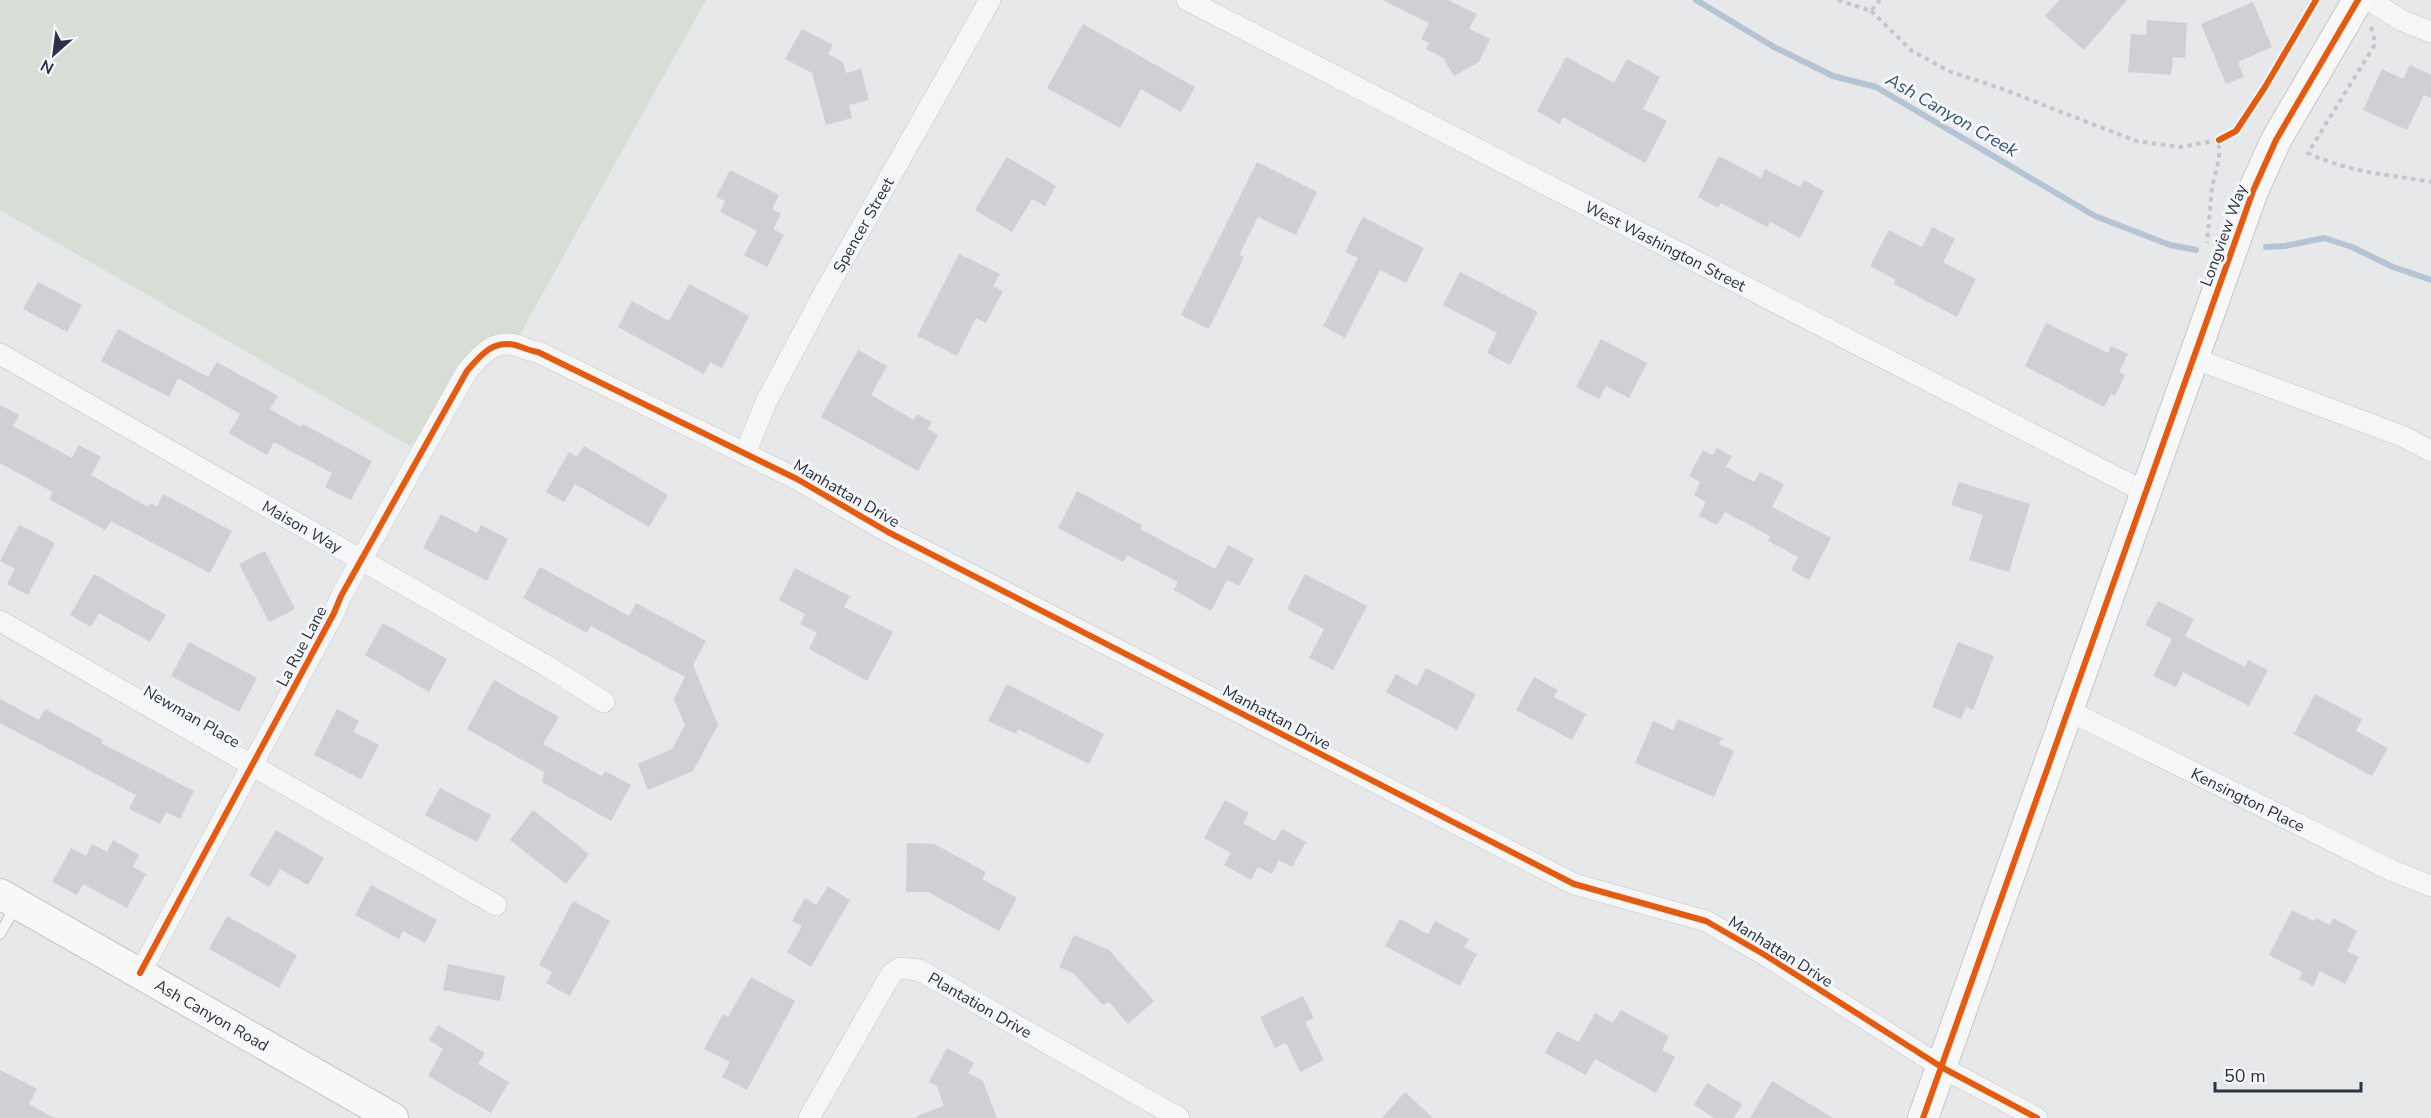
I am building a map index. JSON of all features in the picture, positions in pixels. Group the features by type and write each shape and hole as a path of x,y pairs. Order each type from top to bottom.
{"street":[{"name":"Spencer Street","path":"745,454 766,402 822,297 990,0"},
{"name":"West Washington Street","path":"1187,0 2145,492"},
{"name":"Longview Way","path":"1923,1118 2253,191 2276,140 2360,3"},
{"path":"2360,3 2431,32"},
{"name":"Manhattan Drive","path":"501,345 514,345 538,352 797,478 930,554 1574,884 1706,921 1765,955 1942,1068 2037,1118"},
{"name":"La Rue Lane","path":"140,973 362,560 467,371 485,350 501,345"},
{"name":"Maison Way","path":"0,354 548,666 604,702"},
{"path":"2193,358 2402,436 2431,451"},
{"name":"Newman Place","path":"0,621 496,905"},
{"name":"Kensington Place","path":"2067,710 2393,871 2431,886"},
{"name":"Ash Canyon Road","path":"8,899 393,1118"},
{"name":"Plantation Drive","path":"809,1118 891,974 900,968 919,969 1179,1118"}],"lane":[{"path":"0,934 8,899"}],"path":[{"path":"1838,0 1871,11 1912,51 1951,72 2000,88 2136,141 2180,147 2219,140 2227,135"},
{"path":"1871,11 1880,0"},
{"path":"2308,153 2373,46 2374,38 2370,21 2360,3"},
{"path":"2207,248 2212,187 2219,159 2219,140"},
{"path":"2298,149 2324,161 2361,172 2431,182"}],"shaded area":[{"path":"0,0 706,0 514,345 467,371 410,446 0,210"}],"building":[{"path":"1383,0 1448,0 1477,14 1469,29 1490,39 1479,62 1454,76 1443,58 1426,49 1429,43 1421,39 1429,23"},
{"path":"2059,0 2127,0 2084,50 2045,16"},
{"path":"2253,2 2272,47 2238,62 2244,77 2226,84 2201,24"},
{"path":"2147,20 2187,23 2185,58 2173,57 2171,75 2128,72 2131,34 2146,35"},
{"path":"1083,24 1195,87 1181,112 1141,89 1120,128 1047,88"},
{"path":"802,29 833,45 828,54 843,62 846,73 861,69 869,100 849,105 852,118 826,125 812,73 785,59"},
{"path":"1566,57 1614,83 1627,59 1660,77 1643,109 1667,121 1645,163 1563,117 1560,124 1537,111"},
{"path":"2410,65 2431,75 2431,98 2424,95 2407,130 2363,110 2382,69 2403,79"},
{"path":"1719,156 1761,178 1765,169 1800,187 1804,180 1824,191 1800,238 1770,222 1767,227 1721,203 1718,208 1698,197"},
{"path":"1007,157 1056,186 1045,206 1032,199 1012,232 975,210"},
{"path":"1257,162 1317,192 1296,235 1258,217 1239,255 1244,257 1209,329 1181,315"},
{"path":"730,170 779,195 772,209 781,214 773,229 784,235 767,267 744,255 757,231 720,212 725,201 716,197"},
{"path":"1363,217 1424,248 1406,283 1380,270 1345,338 1323,326 1358,258 1345,252"},
{"path":"1932,227 1955,239 1943,262 1976,279 1957,317 1894,284 1896,280 1870,266 1889,230 1922,247"},
{"path":"959,254 1000,274 993,286 1003,291 986,323 976,318 957,356 917,336"},
{"path":"1460,272 1538,312 1510,365 1487,353 1497,333 1443,305"},
{"path":"38,282 82,305 67,332 23,309"},
{"path":"689,284 749,316 722,368 710,362 704,374 618,327 632,301 669,321"},
{"path":"2046,323 2108,353 2111,346 2128,354 2119,372 2125,375 2115,396 2111,394 2104,407 2025,366"},
{"path":"118,329 208,377 217,362 278,396 270,409 301,427 303,424 372,461 351,500 325,487 332,473 274,442 267,455 229,433 240,414 178,378 169,397 101,361"},
{"path":"1601,339 1647,363 1629,398 1606,386 1599,399 1576,387"},
{"path":"858,350 887,366 871,395 914,420 917,414 932,422 928,429 938,435 918,471 821,417"},
{"path":"0,405 19,415 13,426 72,458 79,445 101,457 91,475 148,507 150,503 157,507 163,494 232,531 210,573 111,521 105,530 49,499 53,492 0,463"},
{"path":"584,446 668,495 649,527 575,484 564,502 546,492 569,452 577,457"},
{"path":"1717,448 1732,456 1726,467 1754,482 1760,472 1784,484 1772,507 1831,538 1809,580 1791,570 1798,557 1768,541 1770,536 1725,512 1717,525 1699,516 1706,502 1694,495 1700,482 1689,476 1703,450 1713,455"},
{"path":"1959,482 2030,504 2009,572 1969,560 1983,515 1951,505"},
{"path":"1077,491 1142,525 1140,529 1215,569 1228,545 1254,559 1239,586 1227,580 1211,611 1174,590 1178,582 1127,555 1123,562 1058,528"},
{"path":"441,514 477,533 481,525 508,539 487,581 423,548"},
{"path":"19,525 55,543 28,595 7,584 15,569 0,561"},
{"path":"265,551 295,609 269,622 239,564"},
{"path":"540,567 629,616 636,603 706,641 693,665 718,725 693,771 648,790 638,764 672,749 685,725 674,699 685,677 591,626 587,633 523,598"},
{"path":"795,568 850,596 844,607 893,632 867,681 809,649 817,633 800,624 805,614 779,600"},
{"path":"94,574 166,615 150,642 99,613 91,627 70,615"},
{"path":"1305,574 1367,606 1333,670 1309,658 1324,629 1287,609"},
{"path":"2158,601 2194,619 2185,636 2245,667 2248,660 2268,670 2249,706 2183,672 2176,687 2153,676 2172,639 2145,625"},
{"path":"383,623 447,659 429,692 365,655"},
{"path":"189,642 257,678 239,712 171,676"},
{"path":"1958,642 1994,656 1973,710 1966,707 1961,719 1932,707"},
{"path":"1426,668 1476,694 1457,730 1386,692 1396,674 1417,686"},
{"path":"1534,677 1558,690 1554,697 1586,714 1572,740 1516,710"},
{"path":"494,680 559,717 543,744 602,776 605,771 631,785 611,821 542,782 544,772 467,729"},
{"path":"1007,684 1104,734 1089,764 1018,729 1016,734 988,721"},
{"path":"2315,694 2362,719 2356,731 2388,748 2372,776 2294,734"},
{"path":"0,699 39,720 45,709 103,740 101,743 194,791 180,819 166,812 160,824 129,809 136,795 0,723"},
{"path":"337,709 359,721 353,732 379,745 361,779 314,755"},
{"path":"1678,719 1722,738 1719,744 1734,751 1714,797 1635,763 1653,721 1673,730"},
{"path":"440,788 491,815 477,842 425,815"},
{"path":"1225,800 1249,813 1243,823 1275,841 1282,829 1306,842 1292,867 1279,860 1272,874 1258,867 1251,880 1224,865 1231,853 1204,838"},
{"path":"533,810 589,854 566,884 510,840"},
{"path":"276,830 324,858 308,885 280,869 269,887 249,875"},
{"path":"113,840 139,855 133,867 146,874 127,908 83,884 77,895 52,882 71,848 86,856 92,844 107,852"},
{"path":"907,843 934,844 986,872 982,879 1017,898 999,931 928,892 906,892"},
{"path":"371,885 437,920 425,943 403,931 399,939 355,915"},
{"path":"828,886 850,900 811,967 787,952 802,926 792,921 805,898 816,905"},
{"path":"573,901 610,921 570,996 546,983 552,972 539,965"},
{"path":"2292,910 2314,921 2316,918 2330,925 2333,918 2357,931 2347,951 2359,957 2345,984 2320,971 2313,986 2299,979 2302,972 2269,955"},
{"path":"227,916 297,955 279,988 209,949"},
{"path":"1400,919 1428,934 1435,921 1469,939 1464,947 1477,954 1460,986 1385,946"},
{"path":"1074,935 1109,950 1154,1001 1128,1024 1109,1002 1103,1005 1073,973 1059,967"},
{"path":"448,964 505,976 500,1001 443,990"},
{"path":"751,977 795,1001 747,1090 722,1077 730,1062 704,1049 723,1014 728,1017"},
{"path":"1303,996 1314,1018 1305,1022 1324,1060 1300,1072 1286,1043 1275,1048 1260,1017"},
{"path":"1621,1010 1669,1036 1662,1050 1675,1057 1656,1093 1595,1059 1586,1075 1545,1053 1557,1031 1579,1042 1595,1013 1613,1023"},
{"path":"438,1025 485,1053 478,1064 509,1082 491,1113 428,1076 443,1049 429,1040"},
{"path":"947,1048 974,1063 968,1073 983,1081 997,1118 917,1118 917,1116 944,1106 937,1086 929,1082"},
{"path":"0,1070 37,1089 29,1104 54,1118 0,1118"},
{"path":"1772,1081 1833,1118 1750,1118"},
{"path":"1707,1083 1742,1104 1734,1118 1714,1118 1694,1105"},
{"path":"1405,1092 1433,1118 1382,1118"}],"waterway":[{"name":"Ash Canyon Creek","path":"1696,0 1774,47 1833,76 1876,87 2095,216 2170,245 2196,250"},
{"name":"Ash Canyon Creek","path":"2266,247 2285,246 2324,238 2352,247 2393,267 2431,280"}],"cycle path":[{"path":"2219,140 2236,131 2265,87 2316,0"},
{"path":"1923,1118 2253,191 2276,140 2358,0"},
{"path":"140,973 334,613 341,596 467,371 487,350 507,344 538,352 797,479 888,532 1574,884 1706,921 1765,955 1943,1068 2037,1118"}]}
